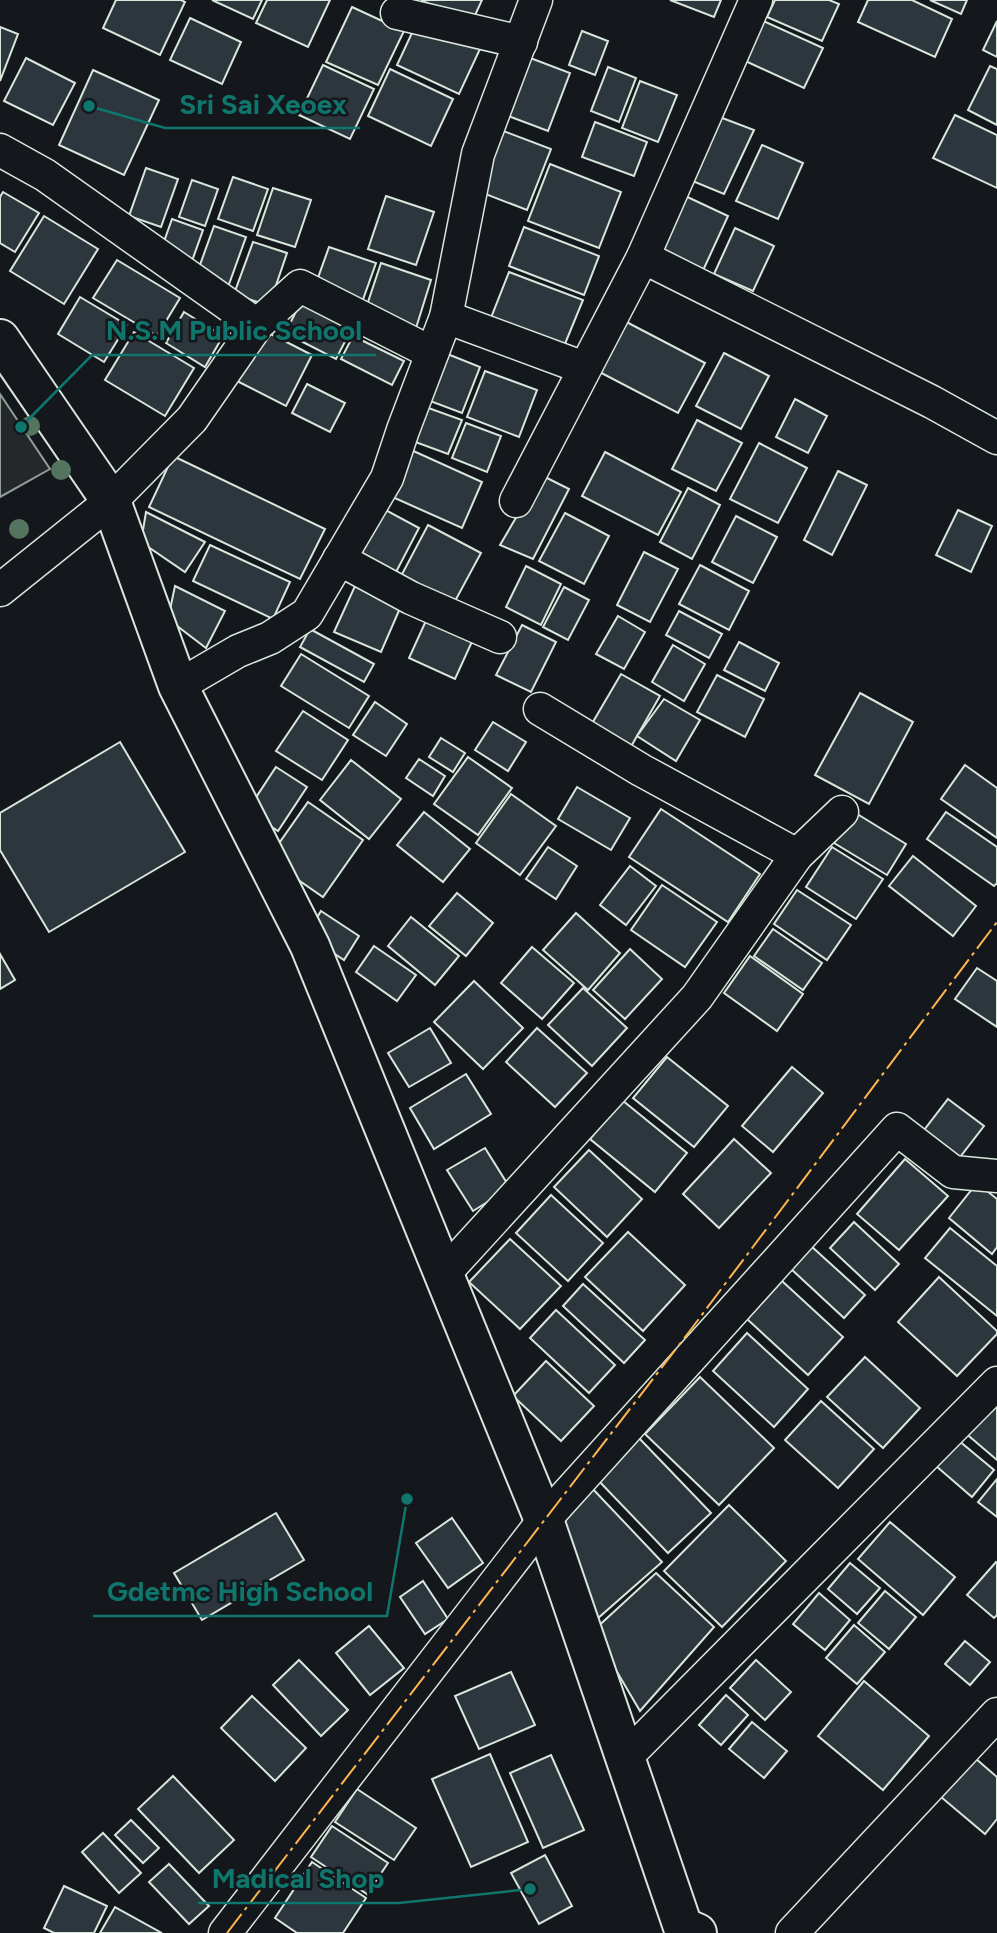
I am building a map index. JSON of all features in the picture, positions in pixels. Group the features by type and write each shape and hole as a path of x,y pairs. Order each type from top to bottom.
{"street":[{"path":"178,687 238,651 270,638 307,614 387,478 446,317 478,154 537,0"},
{"path":"516,501 643,257 756,0"},
{"path":"397,13 521,42"},
{"path":"0,150 45,175 257,325"},
{"path":"643,257 932,402 997,439"},
{"path":"0,590 111,501 192,419 257,325 300,286 432,352"},
{"path":"446,317 584,368"},
{"path":"0,339 111,501 178,687 310,946 544,1520 683,1927 697,1933"},
{"path":"339,559 411,598 500,637"},
{"path":"540,709 621,759 797,855"},
{"path":"443,1275 697,997 797,855 842,812"},
{"path":"225,1933 544,1520 897,1129 953,1171 997,1176"},
{"path":"625,1758 997,1383"},
{"path":"792,1933 997,1714"}],"shaded area":[{"path":"0,394 50,469 0,497"}],"building":[{"path":"116,0 185,2 160,55 103,28"},
{"path":"212,0 262,0 253,19"},
{"path":"267,0 330,0 308,47 256,23"},
{"path":"421,0 482,0 471,24"},
{"path":"670,0 721,0 714,17"},
{"path":"775,0 829,0 839,4 822,41 767,17"},
{"path":"868,0 912,0 952,19 935,57 858,22"},
{"path":"930,0 967,0 961,14"},
{"path":"352,7 404,31 378,85 326,62"},
{"path":"190,18 241,42 222,84 170,60"},
{"path":"759,19 823,48 804,88 741,59"},
{"path":"418,20 480,49 459,94 397,65"},
{"path":"997,21 997,57 983,50"},
{"path":"0,27 18,34 0,81"},
{"path":"582,31 608,41 595,75 569,65"},
{"path":"525,56 570,73 548,131 503,114"},
{"path":"26,58 75,83 53,125 4,101"},
{"path":"323,65 374,89 350,139 299,115"},
{"path":"990,66 997,69 997,125 968,110"},
{"path":"608,67 636,78 619,122 591,111"},
{"path":"390,69 453,99 431,146 368,116"},
{"path":"93,70 159,100 124,175 59,145"},
{"path":"640,81 677,95 658,142 622,128"},
{"path":"955,115 997,135 997,188 933,158"},
{"path":"717,116 754,130 724,194 690,180"},
{"path":"595,122 647,142 634,176 582,157"},
{"path":"498,129 551,149 527,210 475,190"},
{"path":"762,145 803,163 778,219 736,201"},
{"path":"550,164 621,192 599,248 528,221"},
{"path":"146,168 178,179 161,227 129,216"},
{"path":"233,177 268,189 253,231 218,219"},
{"path":"192,180 218,189 205,226 179,217"},
{"path":"273,188 311,200 295,247 257,235"},
{"path":"3,192 39,213 15,252 0,243 0,197"},
{"path":"681,194 728,216 700,277 653,256"},
{"path":"386,196 434,212 416,265 368,249"},
{"path":"44,216 98,249 64,304 10,271"},
{"path":"172,219 203,230 192,261 161,250"},
{"path":"214,226 246,237 228,287 196,276"},
{"path":"524,227 599,256 584,295 509,266"},
{"path":"735,228 774,246 753,291 714,274"},
{"path":"253,242 287,253 269,306 234,294"},
{"path":"329,247 376,263 361,305 314,289"},
{"path":"117,260 180,298 157,336 93,298"},
{"path":"381,263 431,280 416,328 365,311"},
{"path":"509,272 583,300 560,356 487,328"},
{"path":"80,297 127,325 104,362 58,334"},
{"path":"301,302 352,328 336,359 285,333"},
{"path":"184,312 223,336 205,367 166,343"},
{"path":"615,316 705,363 678,413 588,366"},
{"path":"261,329 312,355 286,406 235,380"},
{"path":"134,332 194,368 165,416 105,380"},
{"path":"353,336 404,361 392,385 341,359"},
{"path":"440,351 480,367 462,413 422,398"},
{"path":"724,353 769,376 741,429 696,406"},
{"path":"485,371 537,390 519,437 467,417"},
{"path":"307,384 345,403 330,432 292,413"},
{"path":"795,399 827,416 808,453 776,437"},
{"path":"420,405 462,420 448,454 407,439"},
{"path":"697,420 742,443 716,491 672,469"},
{"path":"466,423 501,436 487,472 452,458"},
{"path":"759,443 807,468 778,523 730,499"},
{"path":"409,449 482,482 462,528 388,495"},
{"path":"605,452 681,492 658,535 582,496"},
{"path":"173,456 325,529 300,579 149,507"},
{"path":"838,471 867,485 832,555 804,540"},
{"path":"541,475 569,489 533,559 500,545"},
{"path":"688,488 720,505 692,559 660,542"},
{"path":"380,507 419,528 394,576 354,555"},
{"path":"958,510 992,526 971,572 936,555"},
{"path":"146,512 205,542 185,572 141,542"},
{"path":"565,513 609,536 584,584 539,561"},
{"path":"736,516 777,537 753,583 712,562"},
{"path":"428,525 481,553 454,603 401,576"},
{"path":"210,545 290,582 273,619 193,581"},
{"path":"644,552 678,569 650,622 617,605"},
{"path":"700,565 749,591 729,630 679,604"},
{"path":"526,566 561,584 541,625 506,607"},
{"path":"175,586 225,611 206,648 168,619"},
{"path":"355,586 401,606 381,652 334,632"},
{"path":"564,587 589,600 568,640 543,627"},
{"path":"679,611 722,634 709,658 666,635"},
{"path":"429,614 475,635 455,679 409,658"},
{"path":"618,616 645,632 624,669 596,654"},
{"path":"522,625 556,642 531,692 496,675"},
{"path":"310,629 374,664 364,682 300,647"},
{"path":"739,642 779,663 765,691 724,670"},
{"path":"673,645 705,664 684,701 652,682"},
{"path":"301,654 369,696 349,728 281,686"},
{"path":"621,674 660,696 629,750 590,727"},
{"path":"717,675 764,699 745,737 697,712"},
{"path":"860,693 913,722 869,804 815,775"},
{"path":"664,699 700,720 676,761 637,736"},
{"path":"375,702 407,724 386,756 353,735"},
{"path":"303,711 348,740 322,780 276,751"},
{"path":"493,722 526,742 508,771 475,750"},
{"path":"441,738 465,753 453,772 429,757"},
{"path":"120,742 185,852 49,932 0,850 0,813"},
{"path":"468,757 512,788 478,835 434,804"},
{"path":"419,759 445,776 433,796 406,778"},
{"path":"351,760 401,799 369,839 320,800"},
{"path":"965,765 997,788 997,838 941,799"},
{"path":"276,767 307,787 278,831 247,811"},
{"path":"577,787 630,818 611,850 558,819"},
{"path":"511,794 556,826 520,875 476,843"},
{"path":"308,802 363,840 323,897 268,859"},
{"path":"661,809 760,874 728,922 629,857"},
{"path":"424,812 470,849 443,882 397,845"},
{"path":"854,812 906,844 887,875 834,843"},
{"path":"946,812 997,847 997,883 994,886 927,839"},
{"path":"548,847 577,866 556,899 526,879"},
{"path":"832,847 883,879 856,919 806,887"},
{"path":"913,856 976,906 953,936 889,886"},
{"path":"630,866 656,886 626,925 600,905"},
{"path":"662,885 717,922 685,967 631,930"},
{"path":"797,890 851,925 827,960 774,924"},
{"path":"457,893 493,923 466,956 429,926"},
{"path":"321,911 359,936 344,960 306,935"},
{"path":"576,913 620,953 588,990 543,950"},
{"path":"411,917 459,956 435,985 388,946"},
{"path":"773,929 822,963 803,990 754,956"},
{"path":"374,946 416,975 397,1001 356,972"},
{"path":"532,947 574,983 542,1019 501,983"},
{"path":"630,949 662,979 625,1019 593,990"},
{"path":"0,954 15,980 0,989"},
{"path":"750,956 803,994 777,1031 724,993"},
{"path":"977,968 997,981 997,1027 955,999"},
{"path":"474,981 523,1028 483,1069 434,1022"},
{"path":"583,988 627,1028 592,1066 548,1025"},
{"path":"430,1028 451,1063 409,1087 388,1053"},
{"path":"537,1028 587,1073 555,1107 506,1062"},
{"path":"667,1057 728,1106 694,1147 633,1098"},
{"path":"792,1067 823,1093 773,1152 742,1126"},
{"path":"466,1074 491,1114 434,1149 410,1108"},
{"path":"948,1099 984,1126 957,1161 921,1134"},
{"path":"622,1100 687,1153 655,1192 590,1139"},
{"path":"734,1139 771,1173 719,1228 683,1194"},
{"path":"485,1148 510,1188 473,1211 447,1170"},
{"path":"589,1150 642,1199 607,1237 554,1187"},
{"path":"905,1159 948,1196 899,1250 857,1214"},
{"path":"977,1183 997,1199 997,1247 992,1254 949,1218"},
{"path":"551,1195 603,1243 568,1281 516,1233"},
{"path":"854,1222 899,1264 875,1290 830,1248"},
{"path":"950,1228 997,1266 997,1316 925,1258"},
{"path":"628,1232 685,1285 643,1331 585,1277"},
{"path":"510,1239 561,1286 520,1329 469,1282"},
{"path":"811,1246 865,1295 844,1318 790,1268"},
{"path":"939,1277 997,1331 957,1376 898,1322"},
{"path":"782,1281 843,1337 808,1375 747,1319"},
{"path":"583,1284 645,1340 624,1363 563,1306"},
{"path":"556,1310 615,1365 589,1393 530,1338"},
{"path":"747,1333 808,1389 774,1427 713,1371"},
{"path":"865,1357 920,1408 883,1448 827,1397"},
{"path":"546,1361 594,1406 561,1441 513,1396"},
{"path":"700,1377 774,1448 719,1505 645,1434"},
{"path":"821,1401 874,1449 838,1488 785,1440"},
{"path":"997,1405 997,1460 963,1431"},
{"path":"638,1437 711,1513 668,1553 595,1477"},
{"path":"958,1440 994,1470 972,1497 936,1466"},
{"path":"997,1479 997,1517 978,1502"},
{"path":"590,1486 662,1562 597,1619 554,1526"},
{"path":"729,1505 786,1561 722,1627 664,1571"},
{"path":"276,1513 304,1560 202,1620 174,1573"},
{"path":"452,1518 483,1563 448,1588 416,1543"},
{"path":"890,1522 955,1577 923,1615 858,1559"},
{"path":"996,1562 997,1615 994,1618 967,1595"},
{"path":"850,1563 880,1588 857,1614 828,1589"},
{"path":"656,1573 714,1627 640,1711 593,1631"},
{"path":"423,1581 448,1619 425,1634 400,1597"},
{"path":"885,1591 916,1617 889,1649 858,1623"},
{"path":"819,1593 850,1620 825,1650 793,1624"},
{"path":"854,1625 885,1652 857,1684 826,1658"},
{"path":"369,1626 404,1668 370,1695 336,1653"},
{"path":"965,1641 990,1662 970,1685 945,1664"},
{"path":"299,1660 348,1710 321,1736 273,1685"},
{"path":"756,1660 791,1692 765,1720 730,1688"},
{"path":"511,1672 535,1725 479,1749 455,1696"},
{"path":"864,1681 929,1736 883,1790 818,1736"},
{"path":"726,1695 748,1715 721,1745 699,1725"},
{"path":"252,1696 306,1748 275,1781 221,1728"},
{"path":"752,1722 787,1751 764,1778 729,1749"},
{"path":"490,1754 528,1842 471,1867 432,1779"},
{"path":"551,1755 584,1830 543,1848 510,1773"},
{"path":"975,1758 997,1777 997,1819 985,1834 941,1797"},
{"path":"173,1776 234,1840 199,1873 138,1809"},
{"path":"357,1789 416,1828 394,1860 335,1822"},
{"path":"131,1820 159,1848 143,1863 115,1835"},
{"path":"332,1826 388,1863 367,1894 311,1857"},
{"path":"103,1833 141,1873 119,1893 82,1852"},
{"path":"545,1855 572,1906 539,1924 511,1873"},
{"path":"312,1862 366,1898 343,1933 297,1933 275,1918"},
{"path":"169,1864 209,1906 189,1924 149,1882"},
{"path":"64,1886 107,1906 94,1933 54,1933 44,1928"},
{"path":"115,1907 162,1933 100,1933"}],"power":[{"path":"227,1933 689,1332 997,922"}],"place":[{"name":"Sri Sai Xeoex","path":"89,106"},
{"name":"N.S.M Public School","path":"21,427"},
{"name":"Gdetmc High School","path":"407,1499"},
{"name":"Madical Shop","path":"530,1889"}]}
